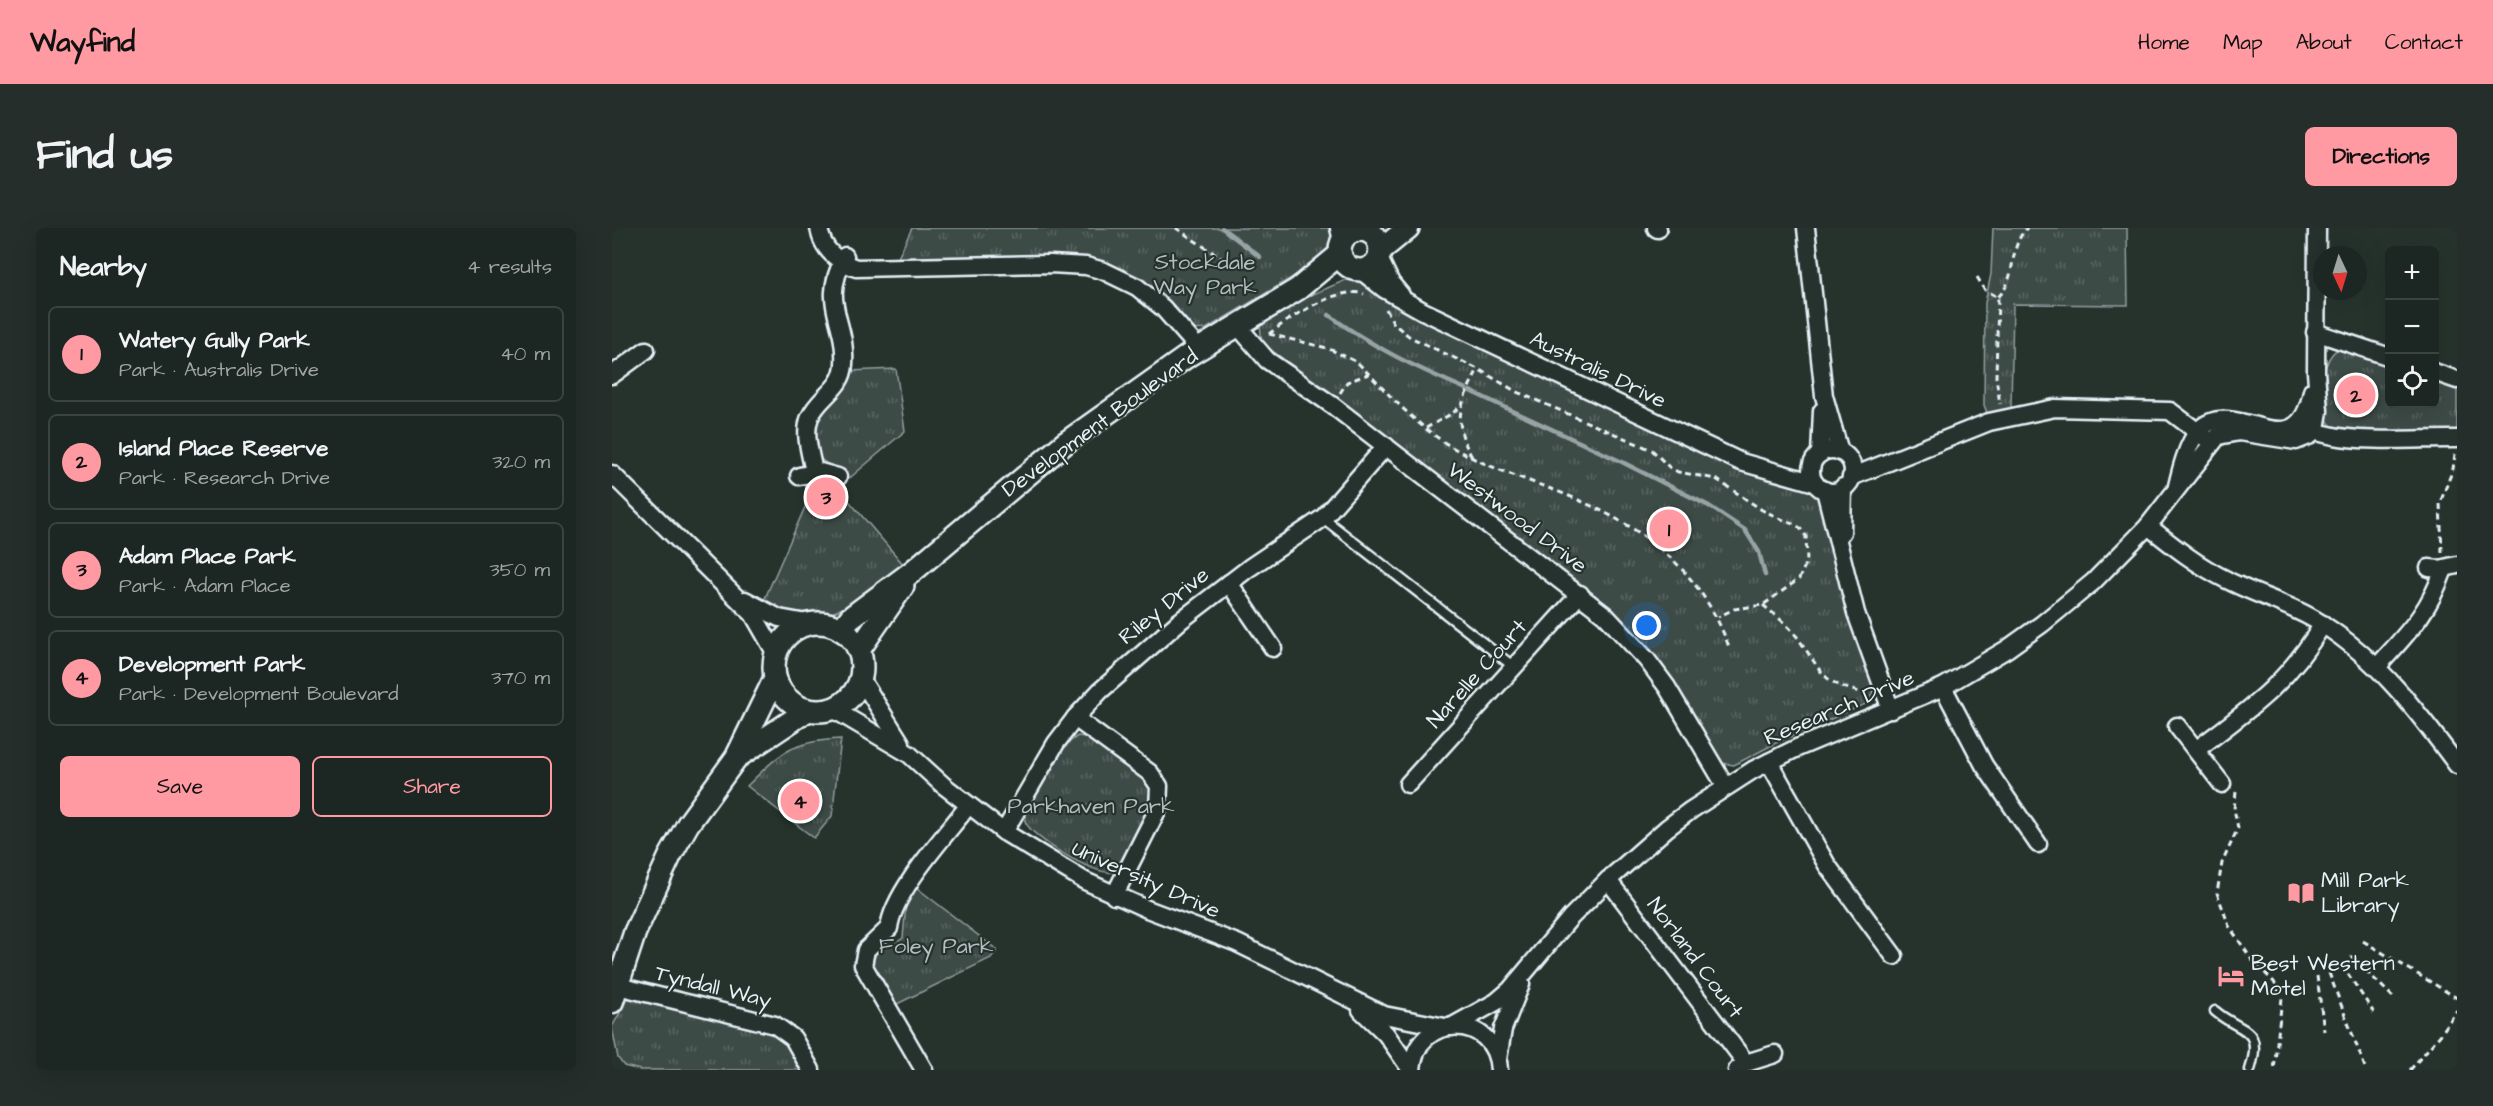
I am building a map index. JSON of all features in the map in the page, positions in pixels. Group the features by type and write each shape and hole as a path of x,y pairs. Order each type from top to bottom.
{"street":[{"path":"819,228 822,243 856,268 1050,264 1104,271 1137,287 1171,318 1194,352"},
{"path":"1360,245 1408,228"},
{"path":"1806,228 1824,396 1844,455 1852,468 1847,482 1842,548"},
{"path":"1820,487 1835,491 1847,482 1892,460 2004,417 2070,408 2163,409 2177,414 2205,437 2232,432 2288,441 2305,439 2316,372 2317,228"},
{"name":"Development Boulevard","path":"841,630 849,618 914,571 1065,443 1194,352 1298,289 1360,245"},
{"name":"Australis Drive","path":"1360,245 1384,289 1405,301 1741,462 1820,487"},
{"path":"838,477 827,472 807,474 810,418 840,382 844,363 832,298 834,279 843,260"},
{"name":"Westwood Drive","path":"1237,325 1267,360 1332,405 1580,594 1626,636 1661,678 1684,712 1726,787"},
{"path":"2315,332 2385,355"},
{"path":"612,375 646,350"},
{"path":"2439,374 2457,380"},
{"path":"1824,396 1817,457 1811,472 1820,487 1842,548 1859,622 1891,710"},
{"path":"2307,427 2343,438 2455,439"},
{"name":"Research Drive","path":"1411,1070 1414,1055 1423,1040 1496,1002 1526,975 1570,918 1608,880 1667,828 1726,787 1769,762 1822,737 1943,687 2007,649 2070,603 2148,526 2188,477 2205,437"},
{"name":"Riley Drive","path":"1004,832 1039,769 1075,718 1152,643 1229,583 1323,518 1386,446"},
{"path":"1775,472 1830,450 1844,455 1892,460"},
{"path":"612,474 753,614 776,654 776,678 786,698 808,710 833,709 848,701 861,679 862,664 859,650 841,630 827,624 812,624 779,618 734,593"},
{"path":"2148,526 2210,571 2323,624 2377,667 2420,715 2457,765"},
{"path":"2377,667 2422,617 2436,592 2444,568"},
{"name":"Development Boulevard","path":"859,650 914,571"},
{"path":"1229,583 1273,648"},
{"name":"Narelle Court","path":"1408,784 1580,594"},
{"path":"776,654 787,636 799,628 812,624"},
{"path":"2196,750 2269,694 2296,665 2323,624"},
{"path":"615,994 636,932 670,856 688,824 736,758 776,678"},
{"name":"University Drive","path":"861,679 881,716 909,754"},
{"path":"1943,687 1984,765 2038,844"},
{"name":"University Drive","path":"833,709 909,754 968,806 1060,868 1114,896 1237,943 1351,1001 1395,1019 1472,1029 1481,1035 1495,1051 1499,1067"},
{"path":"736,758 808,710"},
{"path":"1075,718 1150,773 1160,786 1158,809 1114,896"},
{"path":"2177,726 2229,785"},
{"path":"1769,762 1827,865 1894,956"},
{"path":"924,1070 863,964 867,950 890,928 890,918 901,894 968,806"},
{"name":"Norland Court","path":"1608,880 1741,1067 1775,1054"},
{"name":"Research Drive","path":"1499,1067 1505,1023 1526,975"},
{"name":"Tyndall Way","path":"615,994 775,1025 793,1038 811,1070"},
{"name":"University Drive","path":"1351,1001 1386,1034 1411,1070"}],"lane":[{"path":"1323,518 1514,667"},
{"path":"2215,1011 2225,1020 2245,1028 2251,1036 2255,1050 2250,1070"}],"path":[{"path":"1176,228 1224,260"},
{"path":"2004,417 1996,376 1998,297 2007,287 2016,245 2026,228"},
{"path":"1977,276 1985,290 1998,297"},
{"path":"1366,295 1352,291 1315,305 1269,334 1344,355 1357,362 1426,428 1472,458 1571,497 1624,523 1684,568 1718,617 1729,647"},
{"path":"1381,303 1394,324 1410,337 1478,369 1517,392 1652,450 1669,467 1678,472 1716,479 1762,510 1799,526 1806,536 1808,546 1804,572 1786,590 1763,605 1734,609 1718,617"},
{"path":"1426,428 1453,413 1459,407 1478,369"},
{"path":"1332,405 1347,382 1369,374"},
{"path":"1459,407 1461,428 1472,458"},
{"path":"2444,568 2439,513 2440,503 2455,464 2455,439"},
{"path":"1763,605 1800,641 1821,674 1837,686 1870,695"},
{"path":"2229,785 2238,828 2222,863 2217,893 2229,926 2252,960 2274,982 2282,998 2274,1070"},
{"path":"2363,941 2457,998"},
{"path":"2351,956 2394,998"},
{"path":"2342,965 2374,1013"},
{"path":"2329,973 2366,1070"},
{"path":"2317,976 2324,1031"},
{"path":"2410,1070 2441,1034 2457,1010"}],"green space":[{"name":"Stockdale Way Park","path":"912,228 1332,228 1332,239 1324,256 1316,263 1206,329 1194,330 1119,270 969,259 898,258"},
{"path":"1993,228 2127,228 2128,305 2013,304 2011,408 1988,415 1984,405 1985,303 1991,274"},
{"path":"1348,279 1362,280 1813,490 1819,496 1853,632 1873,682 1873,691 1868,703 1776,743 1734,765 1721,763 1672,682 1612,610 1262,343 1260,325 1309,296"},
{"path":"2341,348 2385,362 2385,408 2439,408 2439,379 2457,386 2457,433 2346,432 2333,427 2326,417 2322,395 2328,360 2334,352"},
{"path":"896,369 905,431 838,488 903,564 866,594 824,615 809,618 793,616 762,605 805,507 806,482 843,472 821,460 814,447 813,436 821,412 849,371"},
{"name":"Parkhaven Park","path":"1078,736 1091,738 1151,786 1151,809 1129,853 1118,869 1113,872 1093,868 1064,854 1038,836 1025,821 1031,801 1045,774 1062,750"},
{"path":"841,739 832,816 814,838 747,786 788,750 810,742"},
{"name":"Foley Park","path":"917,888 997,950 991,958 893,1006 872,971 870,958 881,944 893,945 903,938 906,904"},
{"path":"648,995 774,1030 789,1041 805,1070 640,1070 624,1066 618,1058 612,1027 628,998"}],"waterway":[{"path":"1222,228 1260,257"},
{"path":"1329,315 1395,356 1466,389"},
{"path":"1470,391 1620,461 1709,506 1745,530 1759,552 1765,575"}],"place":[{"name":"Island Place Reserve","path":"2356,395"},
{"name":"Adam Place Park","path":"826,497"},
{"name":"Watery Gully Park","path":"1669,529"},
{"name":"Development Park","path":"800,801"},
{"name":"Mill Park Library","path":"2301,893"},
{"name":"Best Western Motel","path":"2231,976"}]}
